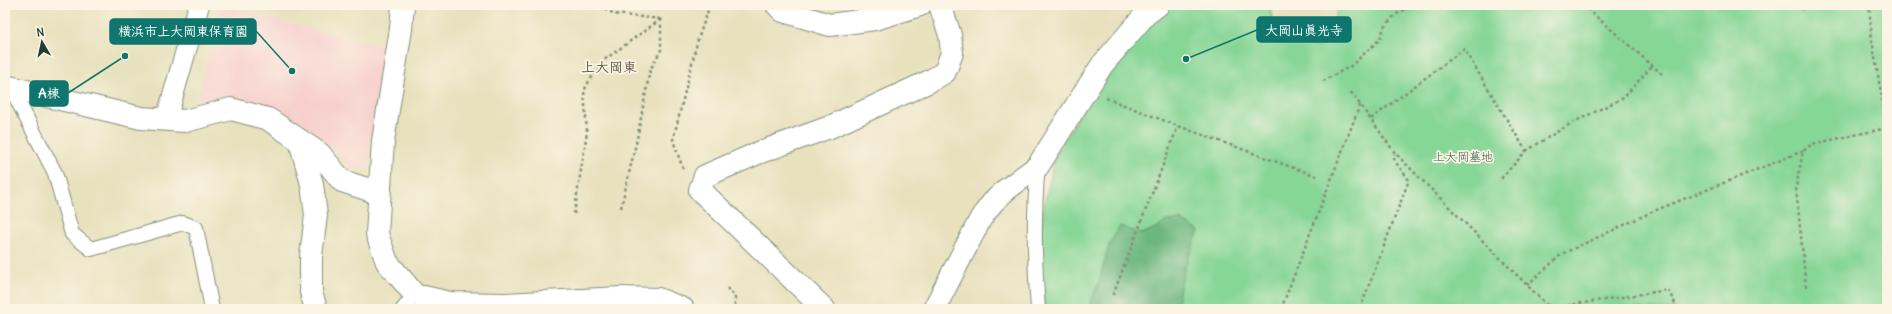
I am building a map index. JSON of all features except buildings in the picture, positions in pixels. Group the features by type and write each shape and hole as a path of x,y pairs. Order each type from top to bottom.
{"street":[{"path":"166,120 199,5"},
{"path":"402,5 401,29 383,141 377,234 388,262 409,302 505,306 621,298 658,299 683,309"},
{"path":"777,5 783,10 830,25 875,19 920,5"},
{"path":"824,309 700,190 705,176 758,153 830,127 930,81 945,72 952,53 950,35 940,5"},
{"path":"934,309 981,218 993,202 1007,189 1038,166 1102,64 1146,15 1158,5"},
{"path":"8,87 141,118 185,121 231,109 268,119 320,154 342,181 379,193"},
{"path":"300,141 312,184 316,215 311,256 311,292 316,309"},
{"path":"621,298 640,309"}],"lane":[{"path":"8,87 55,173 72,234 91,248 183,223 196,228 212,309"},
{"path":"1038,166 1034,211 1034,256 1038,309"}],"path":[{"path":"600,5 614,14 661,19"},
{"path":"700,190 686,179 673,140 698,39 708,11 716,5"},
{"path":"1324,81 1351,66 1380,39 1384,27 1395,15 1412,5"},
{"path":"1583,5 1663,75"},
{"path":"1802,10 1807,5"},
{"path":"1527,285 1562,254 1654,211 1804,151 1812,144 1887,128 1869,5"},
{"path":"621,208 637,139 650,70 661,50 661,19"},
{"path":"574,214 586,132 584,91 589,81 604,60 661,19"},
{"path":"1371,119 1464,49 1526,151"},
{"path":"1499,181 1526,151 1570,124 1623,98 1652,66"},
{"path":"1086,91 1319,177"},
{"path":"1351,92 1395,153 1550,308 1668,290 1678,309"},
{"path":"1281,309 1360,105"},
{"path":"1114,295 1178,126"},
{"path":"1804,151 1796,187 1806,287"},
{"path":"1360,309 1410,180 1394,160 1395,153"},
{"path":"727,288 735,296 735,309"}],"shaded area":[{"path":"221,6 383,47 367,166 352,171 329,146 302,124 251,99 227,96 201,102 198,96"}],"green space":[{"name":"上大岡墓地","path":"1168,5 1270,5 1274,27 1281,36 1293,42 1319,47 1333,26 1338,5 1887,5 1887,309 1044,309 1039,256 1044,206 1055,157 1105,69"},
{"path":"1181,220 1199,231 1185,269 1177,309 1087,309 1098,285 1109,245 1120,226 1142,234 1158,227 1166,221"}],"place":[{"name":"A棟","path":"125,56"},
{"name":"大岡山眞光寺","path":"1186,59"},
{"name":"横浜市上大岡東保育園","path":"292,71"}],"district":[{"name":"上大岡東","path":"609,67"}]}
